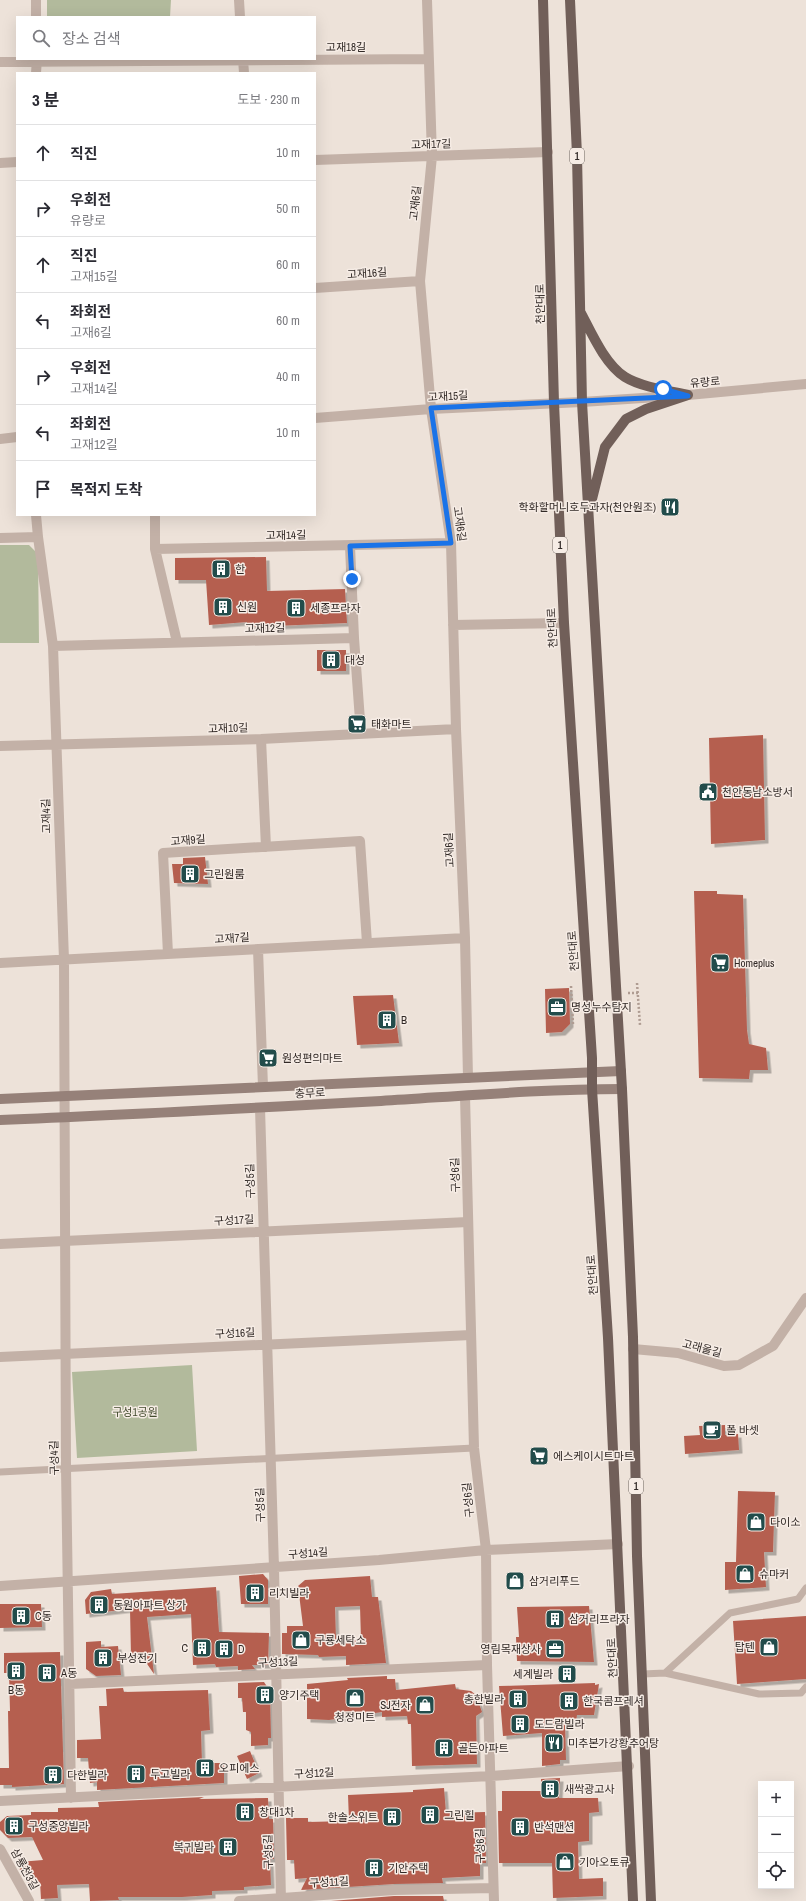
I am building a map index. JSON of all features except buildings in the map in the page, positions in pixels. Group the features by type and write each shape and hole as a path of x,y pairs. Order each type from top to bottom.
{"main road":[{"name":"천안대로","path":"542,0 548,152 554,403 564,623 593,1072 592,1089 608,1338 629,1766 633,1901"},
{"name":"1","path":"570,0 577,155 582,402 622,1089 633,1349 638,1556 651,1901"},
{"path":"580,311 602,353 625,377 688,396"},
{"path":"588,518 604,447 626,419 646,409 688,396"},
{"name":"충무로","path":"0,1100 621,1071"},
{"name":"충무로","path":"0,1120 260,1108 465,1096 528,1090 622,1089"}],"street":[{"path":"36,0 36,16"},
{"path":"239,0 240,16"},
{"name":"고재6길","path":"427,0 427,59 432,156 420,281 431,408 451,543 456,729 465,938 468,1078"},
{"name":"고재18길","path":"316,59 427,59"},
{"path":"36,72 37,60"},
{"name":"고재18길","path":"0,62 37,60"},
{"path":"243,60 244,72"},
{"name":"고재17길","path":"316,160 548,152"},
{"path":"0,163 16,162"},
{"name":"고재16길","path":"316,288 420,281"},
{"name":"유량로","path":"582,402 688,396 806,384"},
{"name":"고재15길","path":"316,418 431,408 582,402"},
{"path":"0,439 16,437"},
{"name":"고재4길","path":"36,516 53,646 55,745 64,960 64,1117"},
{"path":"155,516 155,549 177,642"},
{"path":"0,538 38,537"},
{"name":"고재14길","path":"155,549 451,543"},
{"path":"350,546 354,638 361,734"},
{"path":"453,625 564,623"},
{"name":"고재12길","path":"53,646 354,638"},
{"name":"고재10길","path":"0,746 261,739 456,729"},
{"path":"261,739 266,847"},
{"name":"고재9길","path":"168,954 164,853 360,841 367,943"},
{"name":"고재7길","path":"0,963 465,938"},
{"path":"258,949 263,1087"},
{"name":"구성6길","path":"465,1096 474,1448 486,1550 487,1665 494,1901"},
{"name":"구성5길","path":"260,1108 274,1568 281,1899"},
{"name":"구성4길","path":"64,1117 66,1468 71,1798"},
{"name":"구성17길","path":"0,1244 468,1222"},
{"name":"고래울길","path":"633,1349 678,1353 724,1366 739,1365 773,1346 806,1298"},
{"name":"구성16길","path":"0,1357 471,1335"},
{"name":"구성14길","path":"0,1586 274,1568 486,1550 618,1544"},
{"name":"구성13길","path":"70,1684 487,1665"},
{"name":"구성12길","path":"0,1801 491,1776 629,1766"},
{"name":"삼룡천3길","path":"0,1849 29,1901"},
{"name":"구성11길","path":"239,1901 394,1890 493,1888"}],"lane":[{"path":"0,1472 474,1448"},
{"path":"665,1673 730,1613 798,1599 806,1588"},
{"path":"643,1674 665,1673 759,1694 800,1693 806,1687"}],"path":[{"path":"638,983 640,1025"},
{"path":"571,986 573,1024"}],"green space":[{"path":"47,0 171,0 170,16 47,16"},
{"path":"0,545 29,545 38,554 39,643 0,643"},
{"name":"구성1공원","path":"192,1365 197,1451 77,1458 72,1372"}],"place":[{"name":"학화할머니호두과자(천안원조)","path":"670,507"},
{"name":"한","path":"221,569"},
{"name":"신원","path":"223,607"},
{"name":"세종프라자","path":"296,608"},
{"name":"대성","path":"331,660"},
{"name":"태화마트","path":"357,724"},
{"name":"천안동남소방서","path":"708,792"},
{"name":"그린원룸","path":"190,874"},
{"name":"Homeplus","path":"720,963"},
{"name":"명성누수탐지","path":"557,1007"},
{"name":"B","path":"387,1020"},
{"name":"원성편의마트","path":"268,1058"},
{"name":"폴 바셋","path":"712,1430"},
{"name":"에스케이시트마트","path":"539,1456"},
{"name":"다이소","path":"756,1522"},
{"name":"슈마커","path":"745,1574"},
{"name":"삼거리푸드","path":"515,1581"},
{"name":"리치빌라","path":"255,1593"},
{"name":"동원아파트 상가","path":"99,1605"},
{"name":"C동","path":"21,1616"},
{"name":"삼거리프라자","path":"555,1619"},
{"name":"구룡세탁소","path":"301,1640"},
{"name":"탑텐","path":"769,1647"},
{"name":"C","path":"202,1648"},
{"name":"D","path":"224,1649"},
{"name":"영림목재상사","path":"555,1649"},
{"name":"부성전기","path":"103,1658"},
{"name":"B동","path":"16,1671"},
{"name":"A동","path":"47,1673"},
{"name":"세계빌라","path":"567,1674"},
{"name":"양기주택","path":"265,1695"},
{"name":"청정미트","path":"355,1698"},
{"name":"총한빌라","path":"518,1699"},
{"name":"한국콤프레셔","path":"569,1701"},
{"name":"SJ전자","path":"425,1705"},
{"name":"도드람빌라","path":"520,1724"},
{"name":"미추본가강황추어탕","path":"554,1743"},
{"name":"골든아파트","path":"444,1748"},
{"name":"오피에스","path":"205,1768"},
{"name":"두고빌라","path":"136,1774"},
{"name":"다한빌라","path":"53,1775"},
{"name":"새싹광고사","path":"550,1789"},
{"name":"창대1차","path":"245,1812"},
{"name":"그린힐","path":"430,1815"},
{"name":"한솔스위트","path":"392,1817"},
{"name":"구성중앙빌라","path":"14,1826"},
{"name":"반석맨션","path":"520,1827"},
{"name":"복귀빌라","path":"228,1847"},
{"name":"기아오토큐","path":"565,1862"},
{"name":"기안주택","path":"374,1868"}],"route":[{"path":"352,579 350,546 451,543 431,408 688,396 663,389"}]}
